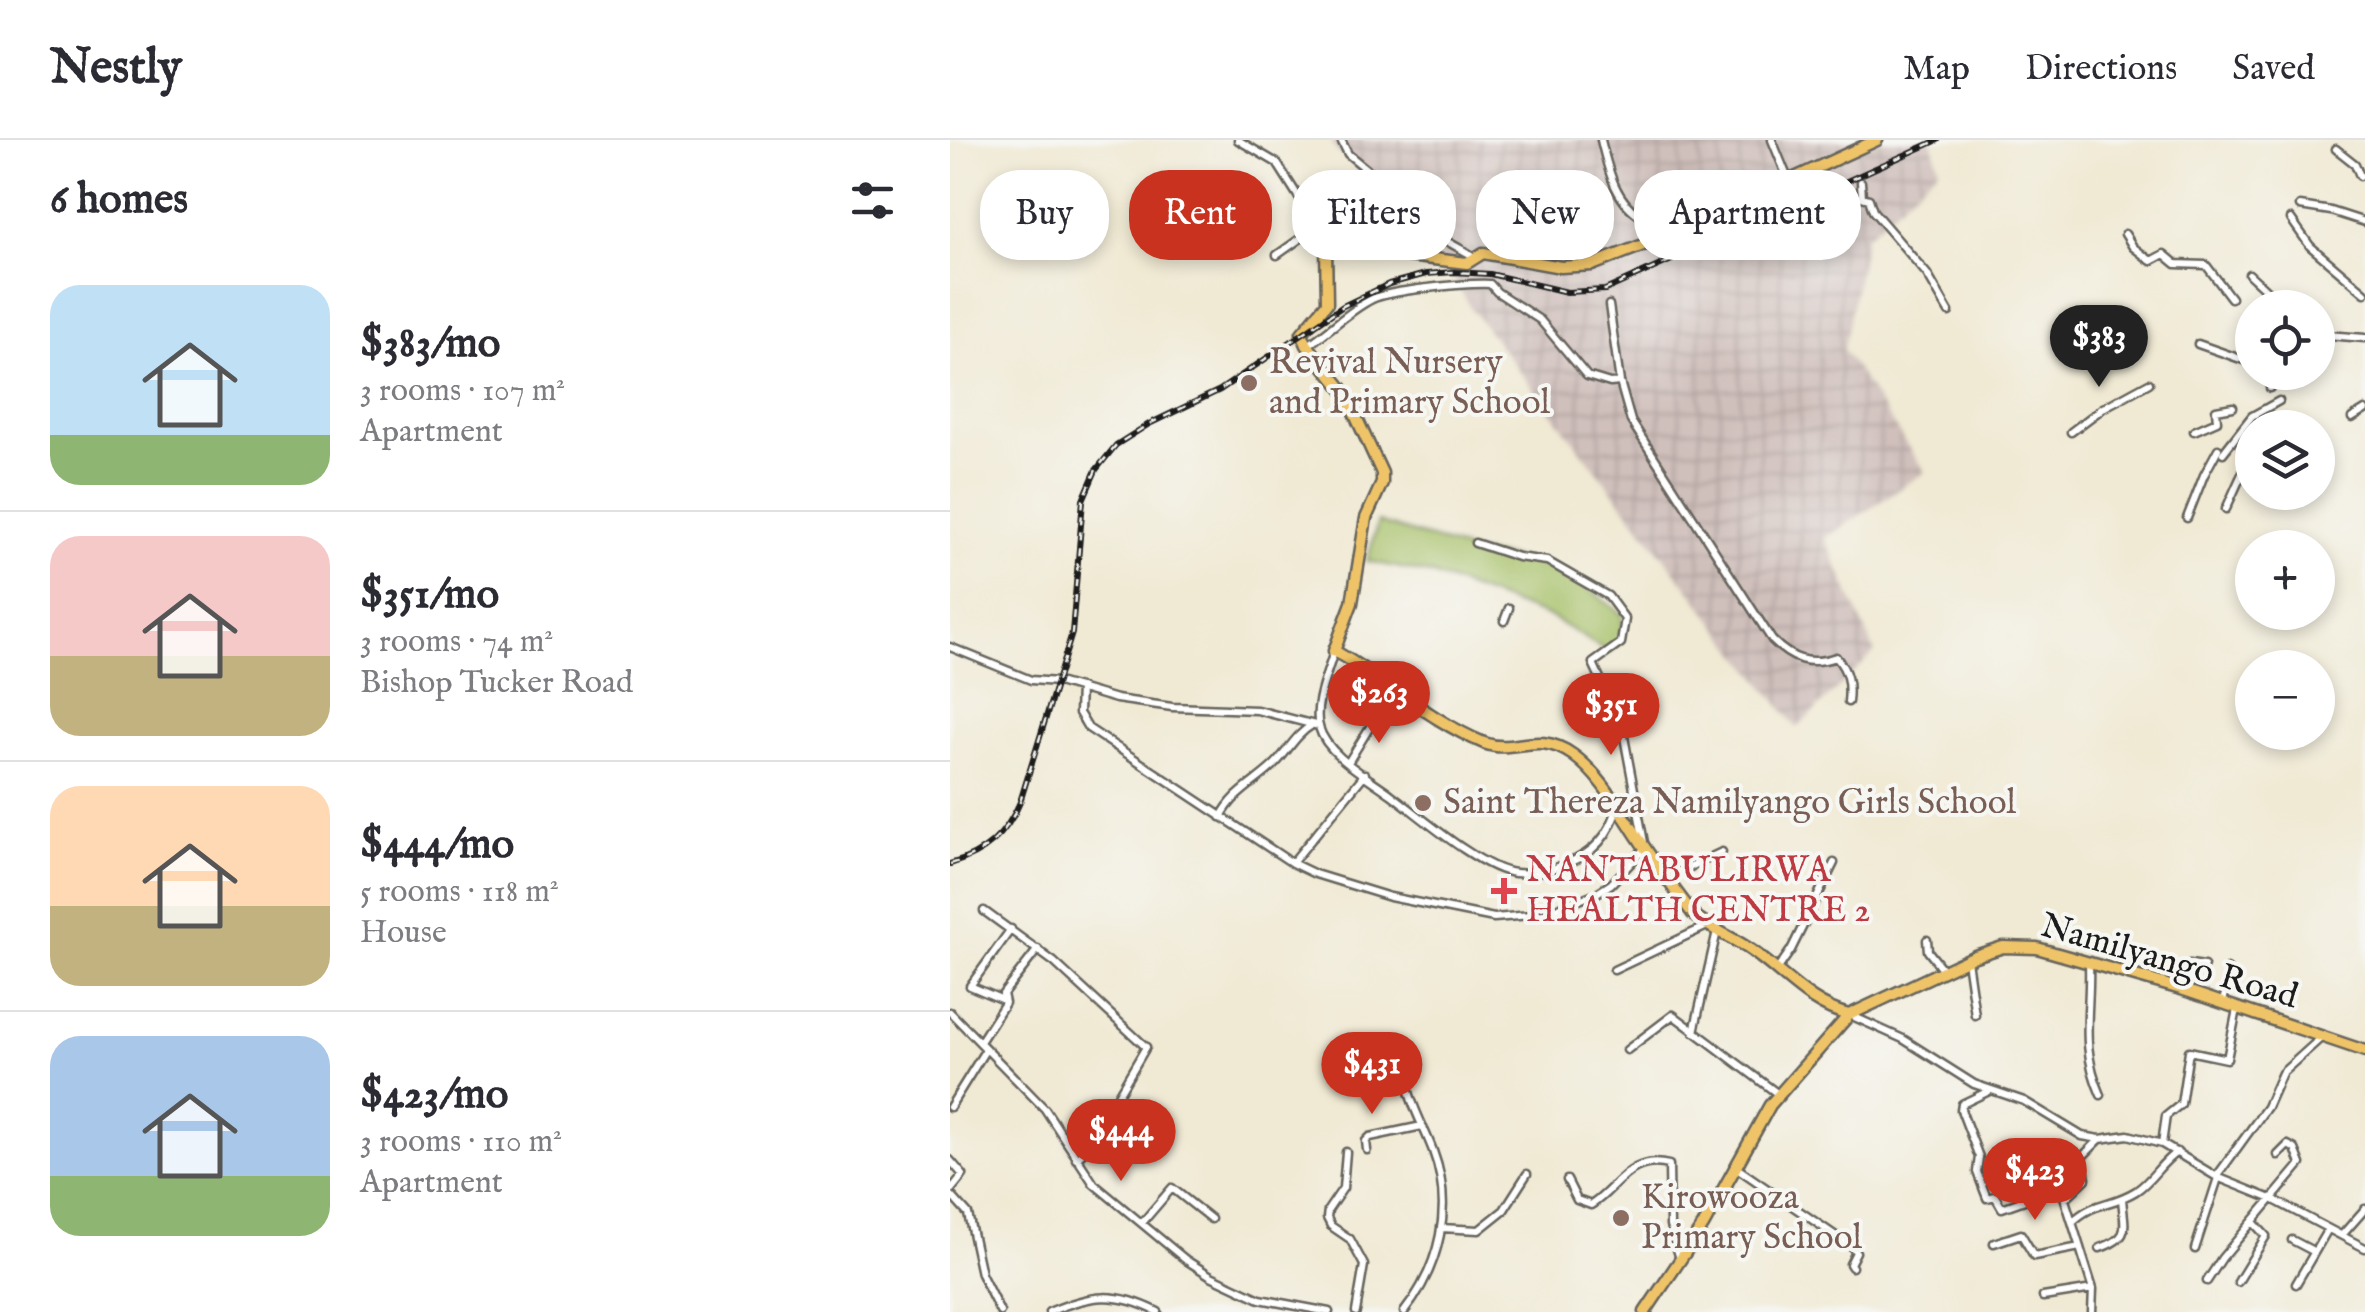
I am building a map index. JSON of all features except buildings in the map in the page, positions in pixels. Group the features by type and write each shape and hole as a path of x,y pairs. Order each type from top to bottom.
{"main road":[{"path":"1808,170 1876,140"},
{"path":"1442,260 1467,263 1483,253 1561,267 1583,267 1634,248"},
{"path":"1327,260 1325,306 1302,331 1307,345 1340,383 1377,458 1383,479 1366,518 1352,603 1334,651 1420,708 1485,743 1496,746 1537,742 1560,748 1582,763 1692,914 1745,946 1819,1005 1849,1015 1779,1095 1738,1168 1645,1312"},
{"name":"Namilyango Road","path":"1849,1015 1967,958 2003,947 2023,946 2224,1002 2365,1051"}],"street":[{"path":"1238,140 1277,163 1292,186"},
{"path":"1341,140 1348,154 1432,233 1475,257"},
{"path":"1601,140 1613,185 1634,211"},
{"path":"1772,140 1784,170"},
{"path":"2336,149 2355,164 2360,176"},
{"path":"1861,182 1862,197 1869,199 1873,211 1927,274 1949,312"},
{"path":"2300,206 2365,222"},
{"path":"2291,219 2310,246 2365,293"},
{"path":"2124,234 2151,262 2164,254 2176,264 2206,265 2231,298"},
{"path":"1276,255 1292,244"},
{"path":"2248,274 2266,290"},
{"path":"1307,345 1376,297 1419,289 1490,284 1540,320 1587,376 1620,382"},
{"path":"1610,305 1620,382 1631,421 1772,640 1798,660 1813,663 1836,657 1850,685 1848,702"},
{"path":"2335,335 2365,338"},
{"path":"2198,344 2235,357"},
{"path":"2071,432 2102,408 2149,383"},
{"path":"2188,518 2204,475 2221,451 2252,416 2280,401"},
{"path":"2194,431 2216,421 2216,410 2233,407"},
{"path":"2352,418 2365,410"},
{"path":"2226,509 2235,490"},
{"path":"1080,688 1079,712 1088,728 1314,874 1390,897 1494,918 1542,914 1597,893 1611,884 1645,848 1622,726 1593,663 1621,643 1624,614 1608,596 1547,561 1518,557 1474,542"},
{"path":"1504,622 1509,608"},
{"path":"950,647 1030,680 1116,699 1172,707 1257,710 1316,725 1348,761 1482,860 1519,874 1554,869 1594,850 1617,807"},
{"path":"1316,725 1334,651"},
{"path":"1348,761 1379,712"},
{"path":"1221,816 1238,793 1269,770 1302,731 1316,725"},
{"path":"1292,863 1365,774"},
{"path":"1666,878 1722,852"},
{"path":"1777,970 1834,863"},
{"path":"984,911 1038,949 1146,1047 1087,1148 1076,1159"},
{"path":"1614,970 1712,928"},
{"path":"1694,1032 1712,928"},
{"path":"1004,1000 970,986 1011,929"},
{"path":"1927,940 1928,951 1943,970"},
{"path":"950,1107 983,1045 1004,993 1038,949"},
{"path":"1967,958 1974,1015"},
{"path":"2089,962 2091,985 2085,1033 2101,1095"},
{"path":"2181,989 2190,964 2204,966"},
{"path":"2224,1002 2230,972 2227,969"},
{"path":"2162,1144 2166,1116 2181,1104 2188,1051 2227,1059 2238,1008"},
{"path":"950,1012 1045,1109 1094,1184 1142,1222 1211,1276 1265,1300 1330,1312"},
{"path":"1627,1050 1671,1015 1779,1095"},
{"path":"1849,1015 1902,1038 1966,1079 2024,1100 2067,1128 2100,1140 2128,1135 2162,1144 2218,1177 2274,1200 2365,1248"},
{"path":"950,1024 960,1022"},
{"path":"2195,1249 2218,1177 2266,1107 2284,1071 2322,1037"},
{"path":"1404,1312 1434,1264 1441,1228 1440,1180 1434,1154 1408,1091 1405,1070"},
{"path":"1990,1090 1962,1104 1960,1110 1978,1154 1978,1172 1986,1198 1995,1196 2002,1208 2060,1186 2094,1289 2092,1312"},
{"path":"1367,1150 1370,1137 1422,1126"},
{"path":"2065,1199 2086,1179 2082,1157 2100,1140"},
{"path":"2208,1281 2301,1164 2295,1149 2288,1145 2278,1155"},
{"path":"1346,1152 1343,1188 1327,1214 1328,1222 1350,1239 1364,1265 1356,1312"},
{"path":"2072,1222 2091,1206 2122,1198 2149,1182 2177,1152"},
{"path":"950,1160 963,1175 950,1192 968,1214 980,1274 1000,1312"},
{"path":"1567,1180 1577,1200 1592,1205 1626,1172 1669,1165 1670,1226 1680,1260"},
{"path":"1738,1168 1852,1247 1856,1252 1852,1267"},
{"path":"1441,1228 1479,1230 1504,1210 1527,1174"},
{"path":"1142,1222 1172,1188 1211,1220"},
{"path":"2100,1248 2120,1242 2124,1234 2122,1198"},
{"path":"2343,1234 2365,1209"},
{"path":"2238,1282 2266,1236 2254,1223"},
{"path":"2296,1284 2328,1228"},
{"path":"1994,1243 2021,1234 2034,1256 2080,1246"},
{"path":"2292,1240 2314,1251"},
{"path":"2042,1298 2094,1289"},
{"path":"1049,1312 1100,1296 1138,1302 1158,1312"}],"shaded area":[{"path":"1332,140 1932,140 1939,168 1866,236 1843,350 1925,472 1825,538 1875,652 1797,728 1472,310 1442,260 1456,260 1456,170 1358,170 1333,147"}],"green space":[{"path":"1378,522 1473,552 1542,562 1581,582 1623,615 1621,641 1608,652 1550,617 1430,574 1367,561"}],"railway":[{"path":"950,864 993,842 1020,802 1072,633 1083,500 1096,470 1116,445 1149,424 1220,390 1343,306 1389,284 1426,274 1454,272 1490,274 1567,292 1605,290 1938,140"}],"place":[{"name":"Revival Nursery and Primary School","path":"1249,383"},
{"name":"Saint Thereza Namilyango Girls School","path":"1423,803"},
{"name":"NANTABULIRWA HEALTH CENTRE 2","path":"1504,891"},
{"name":"Kirowooza Primary School","path":"1621,1218"}]}
